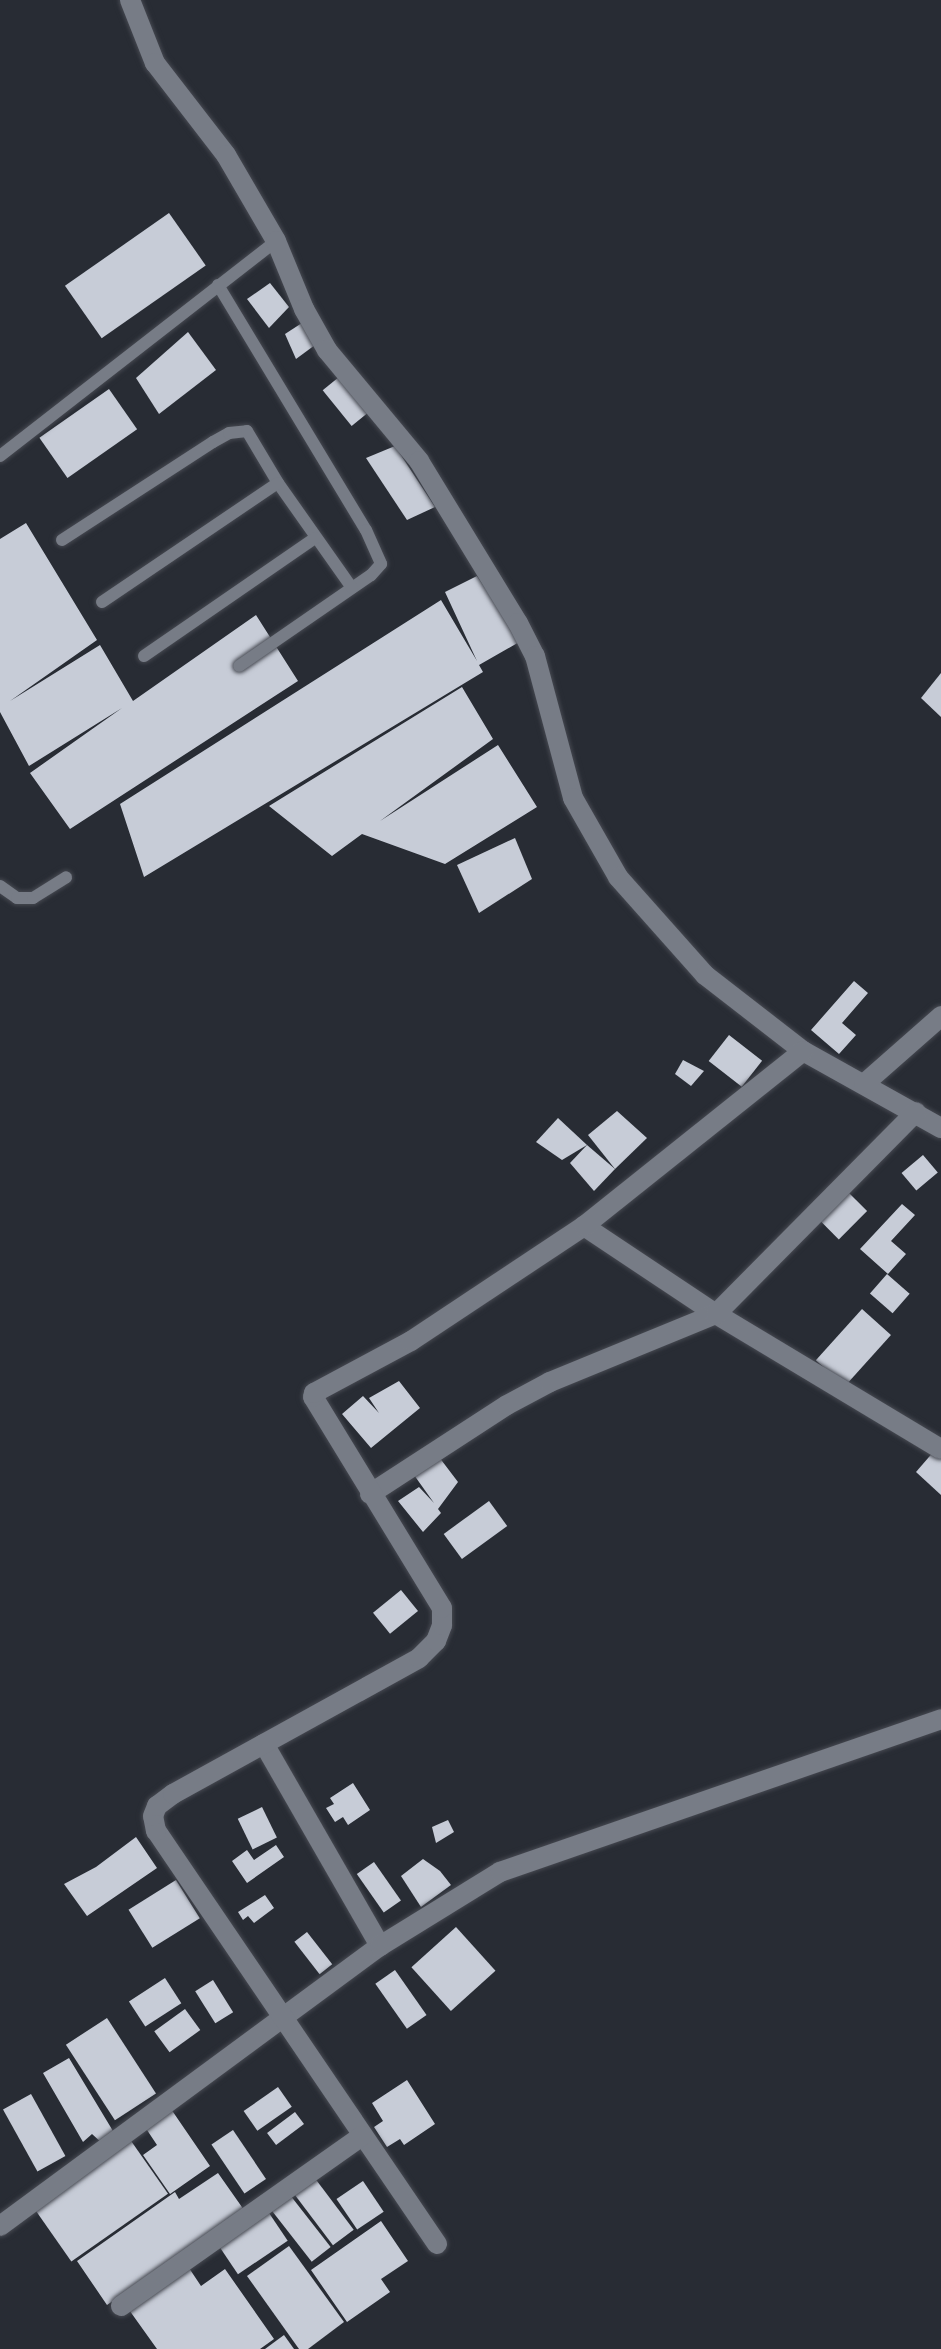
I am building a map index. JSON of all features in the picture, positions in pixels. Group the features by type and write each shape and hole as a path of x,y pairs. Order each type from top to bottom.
{"street":[{"path":"130,0 155,63 226,155 276,241 304,309 327,350 419,461 518,623 535,656 573,798 618,877 705,975 803,1051 941,1128"},
{"path":"864,1084 941,1016"},
{"path":"437,2244 156,1831 153,1816 157,1806 173,1794 419,1658 436,1641 442,1625 442,1608 370,1494 313,1397 314,1393 411,1341 584,1226 803,1051"},
{"path":"370,1494 507,1405 550,1382 716,1314 916,1112"},
{"path":"584,1226 716,1314 941,1449"},
{"path":"0,2226 380,1946 500,1872 941,1719"},
{"path":"264,1744 380,1946"},
{"path":"121,2306 362,2136"}],"lane":[{"path":"0,456 276,241"},
{"path":"218,285 380,557 377,570 239,666"},
{"path":"62,540 229,433 247,431 278,483 352,588"},
{"path":"102,602 278,483"},
{"path":"144,656 315,538"},
{"path":"0,886 17,898 33,898 66,877"}],"building":[{"path":"169,213 206,265 102,338 65,286"},
{"path":"270,283 289,307 269,328 247,299"},
{"path":"305,321 315,345 296,359 285,334"},
{"path":"188,332 216,370 159,414 136,378"},
{"path":"339,377 368,413 352,426 323,390"},
{"path":"109,389 137,429 67,478 39,438"},
{"path":"395,446 435,507 407,520 366,458"},
{"path":"26,523 97,640 10,701 100,645 133,701 256,615 298,681 70,829 30,773 122,708 29,766 0,712 0,539"},
{"path":"477,576 521,641 479,665 483,672 144,877 120,804 441,600 477,661 445,592"},
{"path":"941,673 941,717 921,698"},
{"path":"462,687 493,739 380,821 498,745 537,807 445,864 362,834 332,856 269,806"},
{"path":"515,838 532,879 479,913 457,865"},
{"path":"854,981 868,993 842,1023 856,1035 839,1054 811,1030"},
{"path":"729,1035 762,1061 742,1087 709,1061"},
{"path":"683,1060 704,1071 691,1086 675,1074"},
{"path":"617,1111 647,1138 615,1169 588,1135"},
{"path":"558,1118 587,1145 562,1160 536,1142"},
{"path":"587,1145 615,1169 594,1191 570,1163"},
{"path":"923,1155 938,1173 916,1191 902,1173"},
{"path":"848,1192 867,1211 839,1239 820,1220"},
{"path":"902,1204 915,1215 891,1241 906,1254 888,1274 860,1249"},
{"path":"887,1274 910,1294 893,1313 870,1294"},
{"path":"862,1309 891,1335 845,1386 816,1360"},
{"path":"399,1381 420,1408 371,1448 342,1414 363,1396 379,1413 369,1398"},
{"path":"935,1450 941,1454 941,1495 916,1472"},
{"path":"439,1457 458,1482 438,1509 441,1513 423,1532 398,1501 419,1487 434,1503 414,1475"},
{"path":"489,1501 507,1526 462,1559 444,1534"},
{"path":"401,1590 418,1611 390,1634 373,1613"},
{"path":"353,1783 370,1810 348,1825 343,1817 335,1822 326,1808 334,1804 330,1798"},
{"path":"262,1807 277,1838 253,1849 238,1819"},
{"path":"448,1820 454,1832 436,1843 432,1827"},
{"path":"136,1837 157,1868 87,1916 64,1884 96,1867"},
{"path":"276,1845 284,1857 247,1883 232,1861 247,1850 254,1860"},
{"path":"423,1859 440,1871 451,1885 421,1907 401,1876"},
{"path":"374,1862 401,1901 384,1913 357,1874"},
{"path":"176,1880 200,1918 152,1948 129,1910"},
{"path":"265,1895 274,1908 254,1923 248,1916 243,1920 238,1912"},
{"path":"456,1927 495,1971 451,2011 411,1967"},
{"path":"307,1932 332,1964 320,1974 294,1942"},
{"path":"395,1970 427,2015 407,2029 375,1984"},
{"path":"165,1978 181,2003 145,2027 129,2001"},
{"path":"213,1980 233,2012 215,2023 195,1991"},
{"path":"185,2009 200,2030 170,2052 154,2031"},
{"path":"107,2018 156,2093 115,2120 66,2045"},
{"path":"69,2058 116,2136 103,2144 92,2134 83,2142 43,2073"},
{"path":"407,2080 435,2124 404,2145 400,2139 387,2147 374,2127 383,2121 372,2103"},
{"path":"278,2087 292,2107 257,2131 244,2111"},
{"path":"31,2094 65,2156 37,2172 3,2110"},
{"path":"171,2109 210,2166 170,2194 143,2155 157,2145 145,2127"},
{"path":"295,2112 304,2124 276,2145 267,2133"},
{"path":"233,2130 266,2179 244,2193 211,2145"},
{"path":"129,2138 168,2194 71,2261 32,2206"},
{"path":"218,2173 244,2210 107,2305 77,2261 175,2192 179,2199"},
{"path":"314,2177 354,2230 333,2245 293,2193"},
{"path":"363,2181 384,2212 357,2230 336,2199"},
{"path":"290,2195 331,2247 312,2262 271,2210"},
{"path":"267,2210 288,2241 238,2274 217,2244"},
{"path":"381,2221 408,2261 381,2279 390,2292 347,2322 311,2270"},
{"path":"289,2246 344,2322 308,2349 299,2349 247,2276"},
{"path":"187,2265 201,2286 225,2269 274,2339 260,2349 157,2349 127,2307"},
{"path":"284,2335 294,2349 265,2349"}]}
